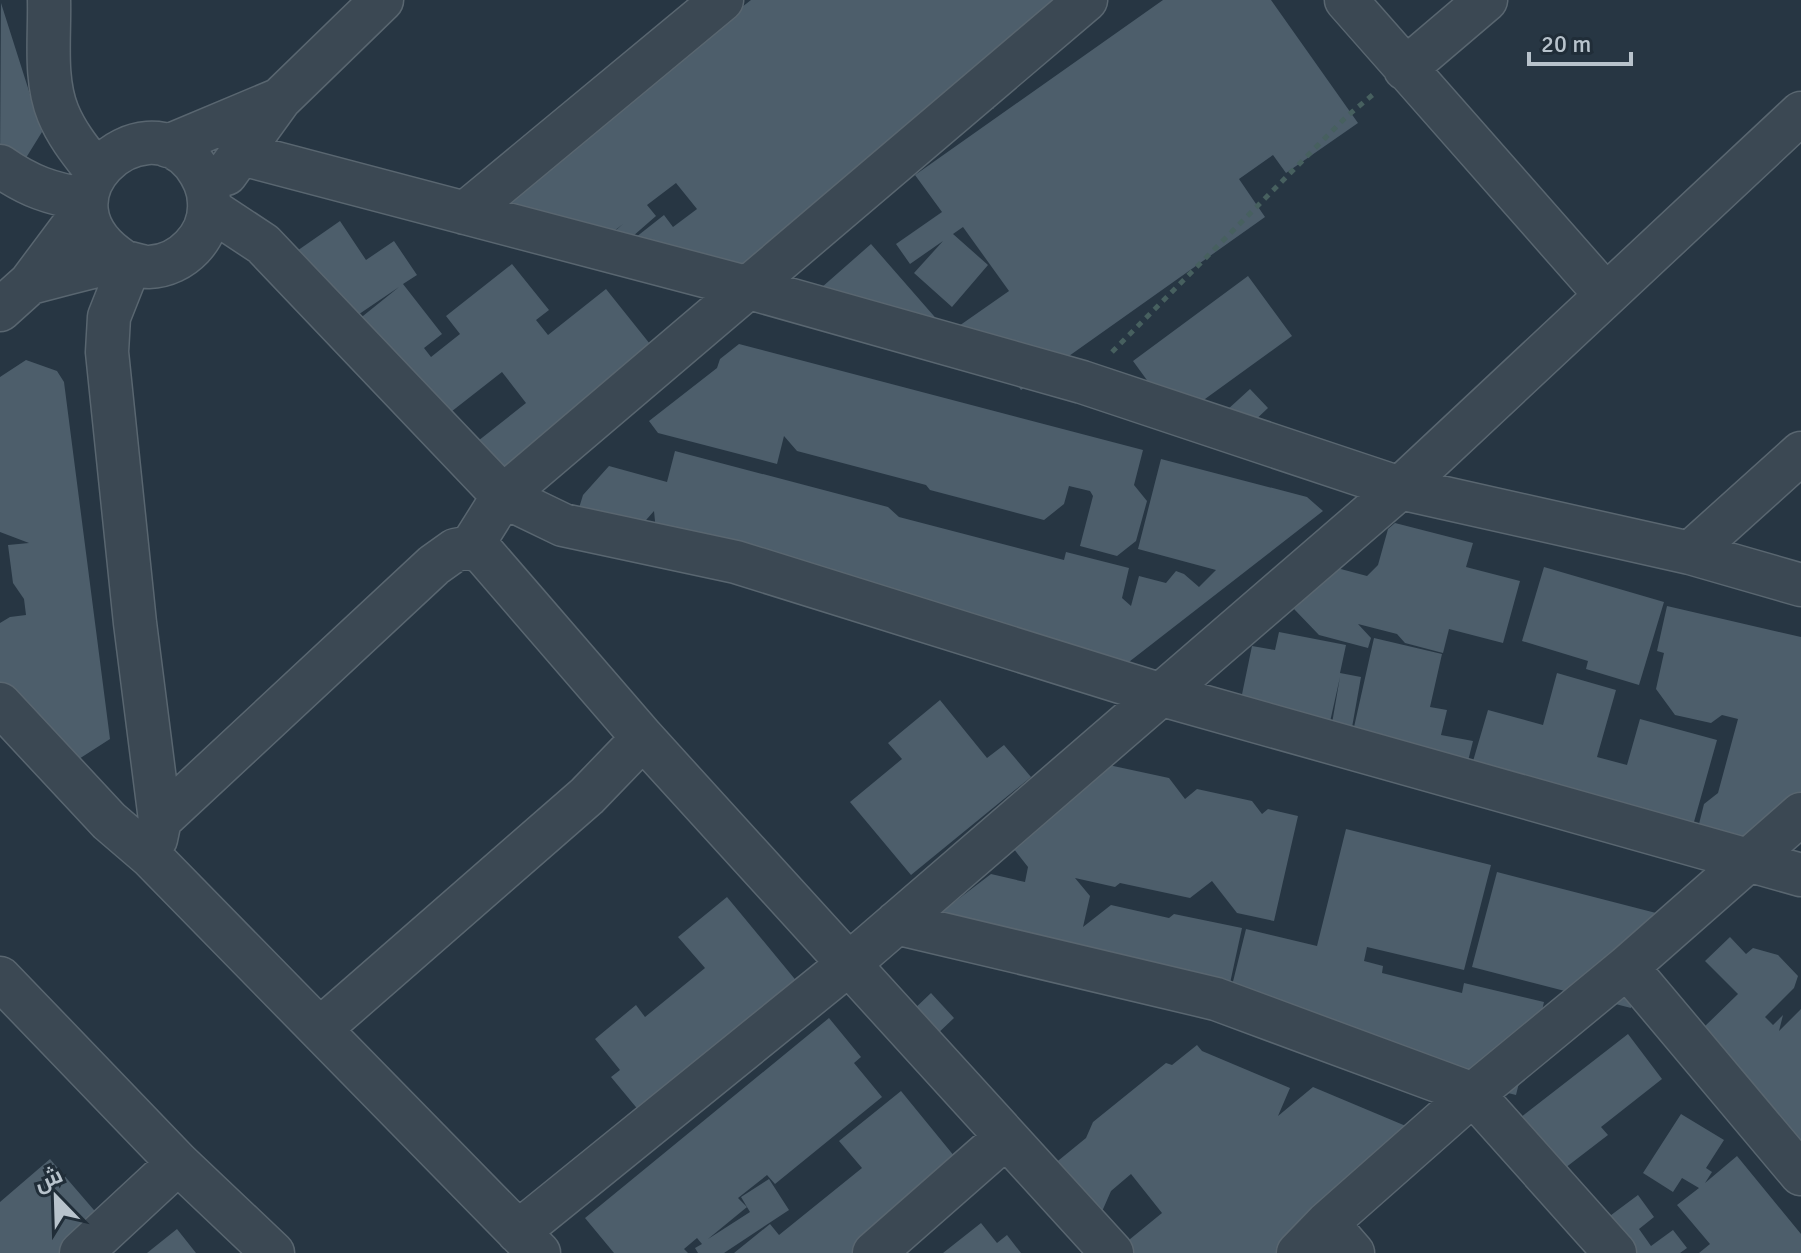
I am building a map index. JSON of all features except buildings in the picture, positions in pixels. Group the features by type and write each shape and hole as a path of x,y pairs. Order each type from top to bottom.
{"street":[{"path":"15,296 90,193 111,156 129,147 148,143 168,146 188,158 203,176 209,203 205,227 197,243 183,256 167,264 148,267 127,262 104,249 91,230 90,193 72,141 57,111 50,75 49,0"},
{"path":"209,203 280,99 382,0"},
{"path":"465,213 722,0"},
{"path":"471,547 503,496 1086,0"},
{"path":"1346,0 1605,294"},
{"path":"1405,69 1486,0"},
{"path":"168,146 280,99"},
{"path":"0,704 109,821 156,839 320,1029 528,1242 1400,488 1801,113"},
{"path":"242,154 746,287 1082,382 1400,488 1690,553 1801,585"},
{"path":"0,166 24,183 43,191 90,193"},
{"path":"209,203 263,244 503,496 563,525 736,562 1159,694 1801,875"},
{"path":"15,296 127,262"},
{"path":"127,262 109,317 107,352 156,839"},
{"path":"1690,553 1801,453"},
{"path":"156,839 434,565 455,550 471,547 484,554 643,738 1112,1253"},
{"path":"320,1029 587,796 643,738"},
{"path":"1298,1253 1340,1238 1473,1094 1627,967 1801,814"},
{"path":"896,923 1216,999 1473,1094 1615,1253"},
{"path":"1627,967 1801,1174"},
{"path":"0,978 178,1163 273,1253"},
{"path":"874,1253 1006,1137"},
{"path":"81,1253 178,1163"}],"path":[{"path":"1082,382 1346,117 1405,69"}]}
